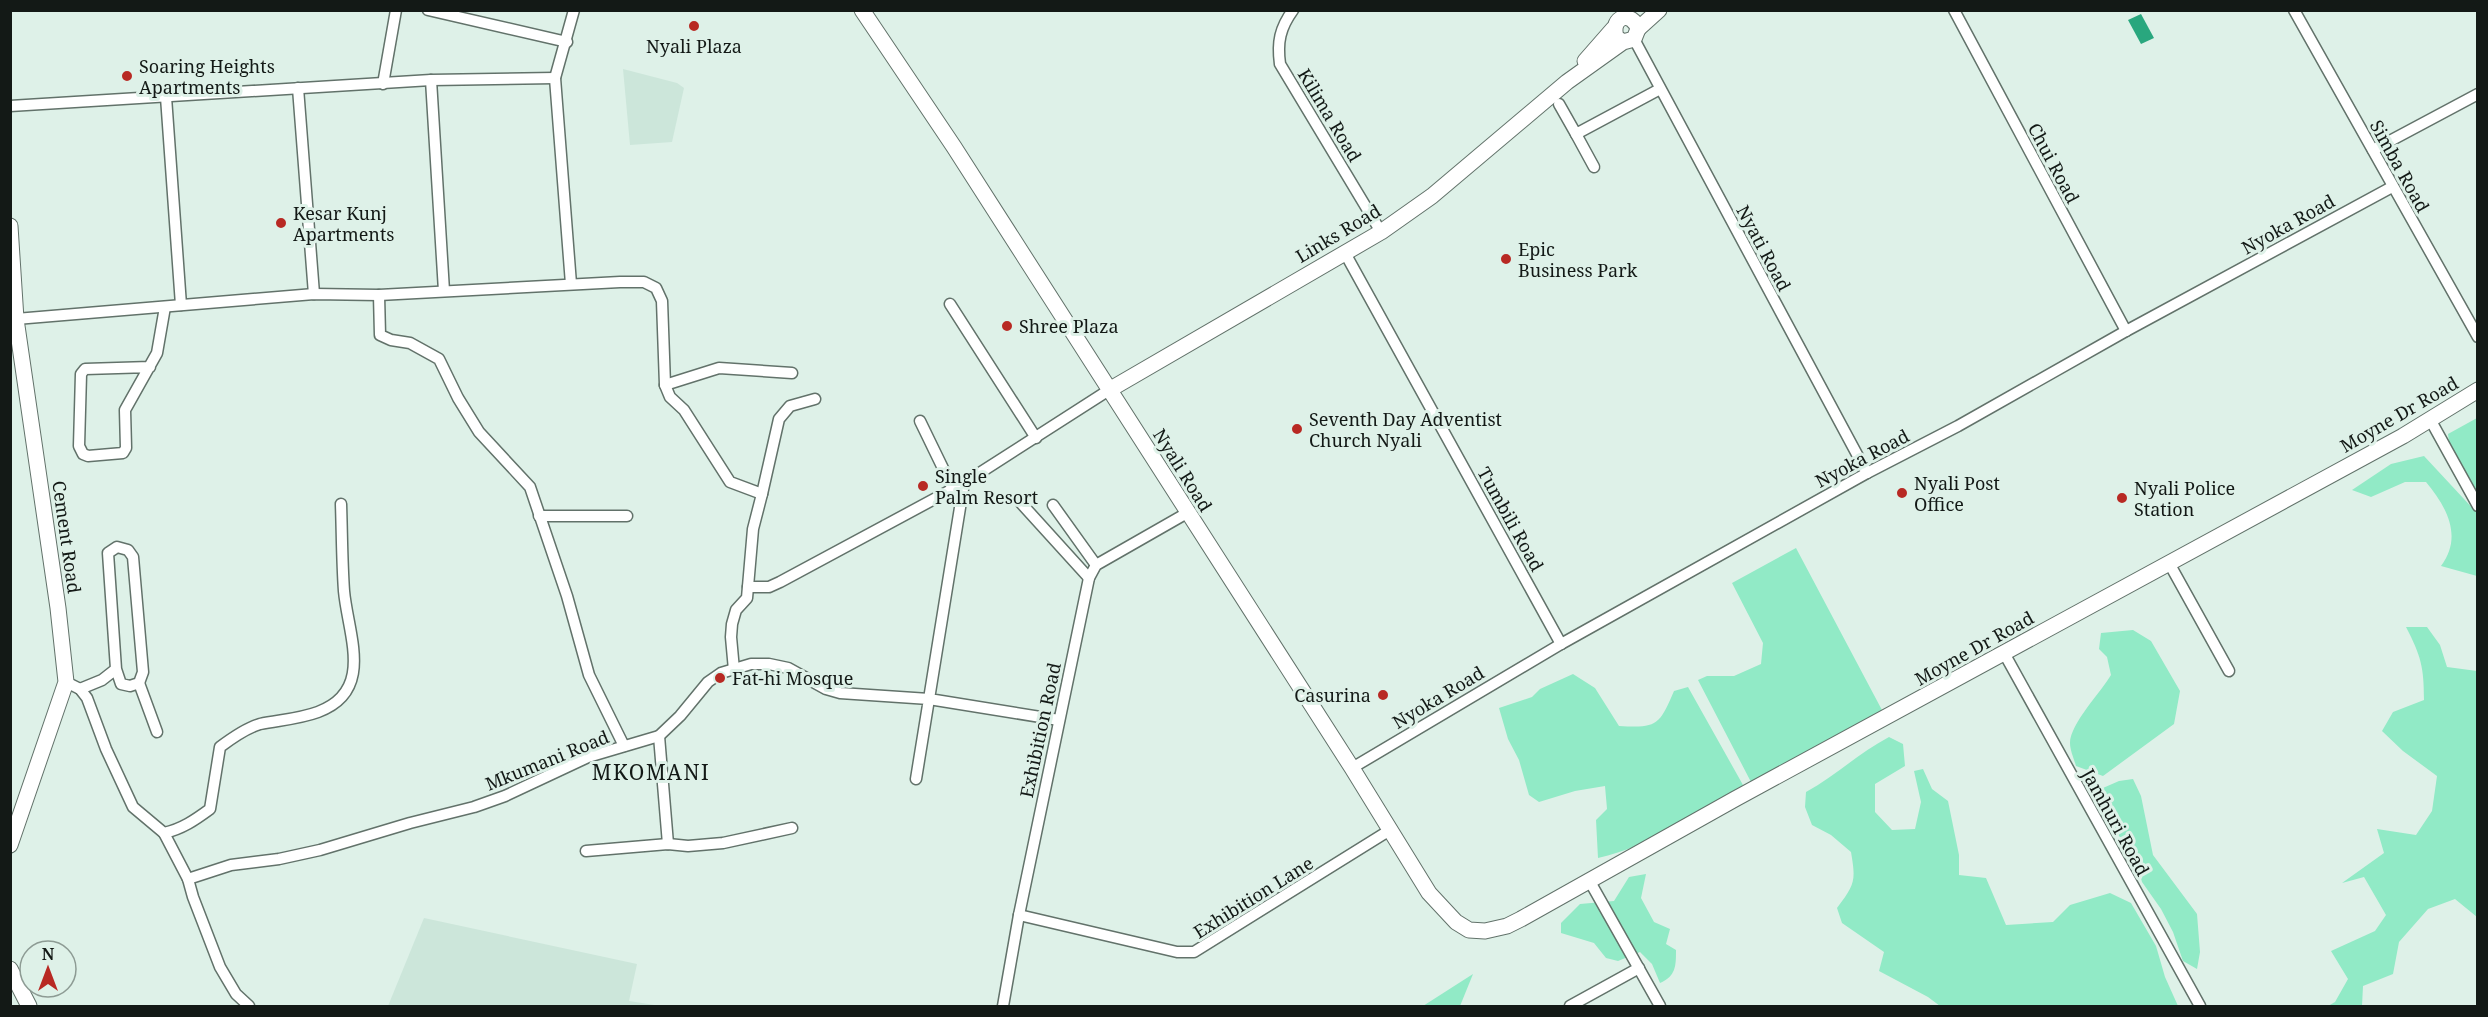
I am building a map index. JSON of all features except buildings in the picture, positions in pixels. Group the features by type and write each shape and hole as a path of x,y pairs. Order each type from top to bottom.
{"main road":[{"name":"Nyali Road","path":"862,10 913,84 1352,768 1429,893 1455,922 1469,930 1485,931"},
{"name":"Links Road","path":"1109,390 1381,232 1432,196 1567,82 1628,24 1659,10"},
{"name":"Cement Road","path":"10,226 16,319 58,608 66,682 10,845"},
{"name":"Moyne Dr Road","path":"1485,931 1507,926 1521,919 2431,421 2478,390"},
{"path":"10,969 29,1006"}],"street":[{"path":"383,84 396,10"},
{"path":"428,10 567,42"},
{"path":"571,284 555,78 567,42 574,10"},
{"name":"Kilima Road","path":"1293,10 1278,42 1280,63 1381,232"},
{"name":"Chui Road","path":"1954,10 2126,331"},
{"name":"Simba Road","path":"2294,10 2478,337"},
{"name":"Nyati Road","path":"1628,24 1660,89 1867,473"},
{"path":"10,106 431,80 555,78"},
{"path":"431,80 444,291"},
{"path":"298,88 314,294"},
{"path":"1576,134 1660,89"},
{"path":"2373,150 2478,94"},
{"path":"166,97 181,305"},
{"path":"1559,104 1594,167"},
{"name":"Nyoka Road","path":"1352,768 1561,644 1867,473 1958,426 2126,331 2392,186"},
{"name":"Tumbili Road","path":"1345,253 1561,644"},
{"path":"16,319 314,294 379,295 644,282 656,288 662,301 665,385 670,397 684,410 730,483 762,494"},
{"path":"379,295 380,335 410,344 439,358 458,398 479,432 530,487 567,596 589,675 624,746"},
{"path":"950,304 1036,438"},
{"path":"150,367 85,369 81,374 79,446 83,454 88,456 123,453 127,444 125,410 150,367 157,353 165,307"},
{"path":"665,385 719,368 792,373"},
{"path":"748,587 769,587 780,582 964,483 1109,390"},
{"path":"734,670 730,637 732,624 736,610 747,598 753,529 778,419 790,406 815,399"},
{"path":"920,421 953,489"},
{"path":"2431,421 2478,506"},
{"path":"916,779 964,483"},
{"path":"1020,502 1089,578"},
{"path":"164,833 178,830 210,809 220,747 232,737 258,725 297,719 321,711 342,698 352,679 354,657 345,594 341,504"},
{"path":"1053,505 1096,565 1187,513"},
{"path":"539,516 627,516"},
{"path":"139,683 130,686 121,684 116,669 108,553 117,547 128,550 133,557 143,672 139,683 157,732"},
{"path":"2169,563 2229,672"},
{"name":"Exhibition Road","path":"1003,1006 1018,915 1059,720 1089,578 1096,565"},
{"name":"Jamhuri Road","path":"2004,653 2200,1006"},
{"name":"Mkumani Road","path":"188,879 231,865 279,859 320,850 410,823 474,807 543,780 588,757 659,736 680,716 708,682 722,674 751,664 769,664 788,668 826,689 840,693 928,699 1059,720"},
{"path":"80,689 102,680 116,669"},
{"path":"66,682 80,689 87,698 106,749 133,807 164,833 188,879 220,967 236,994 249,1006"},
{"path":"659,736 668,844"},
{"path":"586,851 668,844 688,846 723,843 792,828"},
{"name":"Exhibition Lane","path":"1018,915 1177,952 1194,952 1390,830"},
{"path":"1589,880 1660,1006"},
{"path":"1570,1006 1639,968"}],"shaded area":[{"path":"2141,14 2154,38 2141,44 2128,20"},
{"path":"623,69 677,83 684,88 672,142 630,145"},
{"path":"2477,418 2477,494 2449,442 2448,434"},
{"path":"2424,456 2477,513 2477,576 2441,566 2448,555 2451,544 2450,522 2426,482 2405,482 2371,497 2352,490 2391,464"},
{"path":"1796,548 1883,712 1751,782 1698,680 1707,676 1734,676 1761,664 1763,643 1732,583"},
{"path":"2406,627 2427,627 2440,645 2447,667 2477,671 2477,917 2455,899 2428,909 2399,942 2393,974 2363,986 2362,1006 2328,1006 2335,1002 2348,979 2331,951 2375,931 2386,915 2364,877 2342,883 2384,853 2377,829 2416,835 2432,811 2437,776 2403,751 2382,731 2393,712 2424,700 2421,662"},
{"path":"2133,630 2151,641 2180,691 2174,724 2103,776 2076,766 2070,746 2071,735 2080,718 2111,675 2107,657 2099,649 2101,633"},
{"path":"1573,674 1595,688 1619,726 1642,726 1655,722 1664,712 1674,691 1688,687 1743,785 1691,818 1655,837 1618,853 1598,858 1596,820 1607,809 1605,786 1575,791 1539,802 1529,795 1519,760 1508,739 1499,708 1532,697 1540,689"},
{"path":"1889,737 1903,744 1905,766 1875,784 1875,812 1892,830 1915,829 1921,802 1914,771 1923,769 1932,789 1948,801 1959,855 1959,875 1986,878 2006,925 2053,922 2070,905 2110,893 2131,903 2156,946 2165,977 2178,1006 1940,1006 1928,997 1879,971 1884,952 1842,923 1837,908 1853,882 1851,852 1831,835 1812,825 1805,807 1806,792"},
{"path":"2133,779 2141,796 2153,855 2197,914 2200,952 2197,969 2183,961 2173,932 2161,909 2142,882 2136,859 2118,835 2096,791 2119,781"},
{"path":"1646,874 1641,898 1654,922 1670,929 1666,944 1676,950 1674,970 1660,983 1652,964 1640,952 1618,961 1606,958 1594,943 1561,933 1561,923 1580,904 1614,901 1629,877"},
{"path":"424,918 637,964 629,1001 661,1006 388,1006"},
{"path":"1473,974 1460,1006 1423,1006"}],"place":[{"name":"Nyali Plaza","path":"694,26"},
{"name":"Soaring Heights Apartments","path":"127,76"},
{"name":"Kesar Kunj Apartments","path":"281,223"},
{"name":"Epic Business Park","path":"1506,259"},
{"name":"Shree Plaza","path":"1007,326"},
{"name":"Seventh Day Adventist Church Nyali","path":"1297,429"},
{"name":"Single Palm Resort","path":"923,486"},
{"name":"Nyali Post Office","path":"1902,493"},
{"name":"Nyali Police Station","path":"2122,498"},
{"name":"Fat-hi Mosque","path":"720,678"},
{"name":"Casurina","path":"1383,695"}],"district":[{"name":"MKOMANI","path":"651,772"}]}
